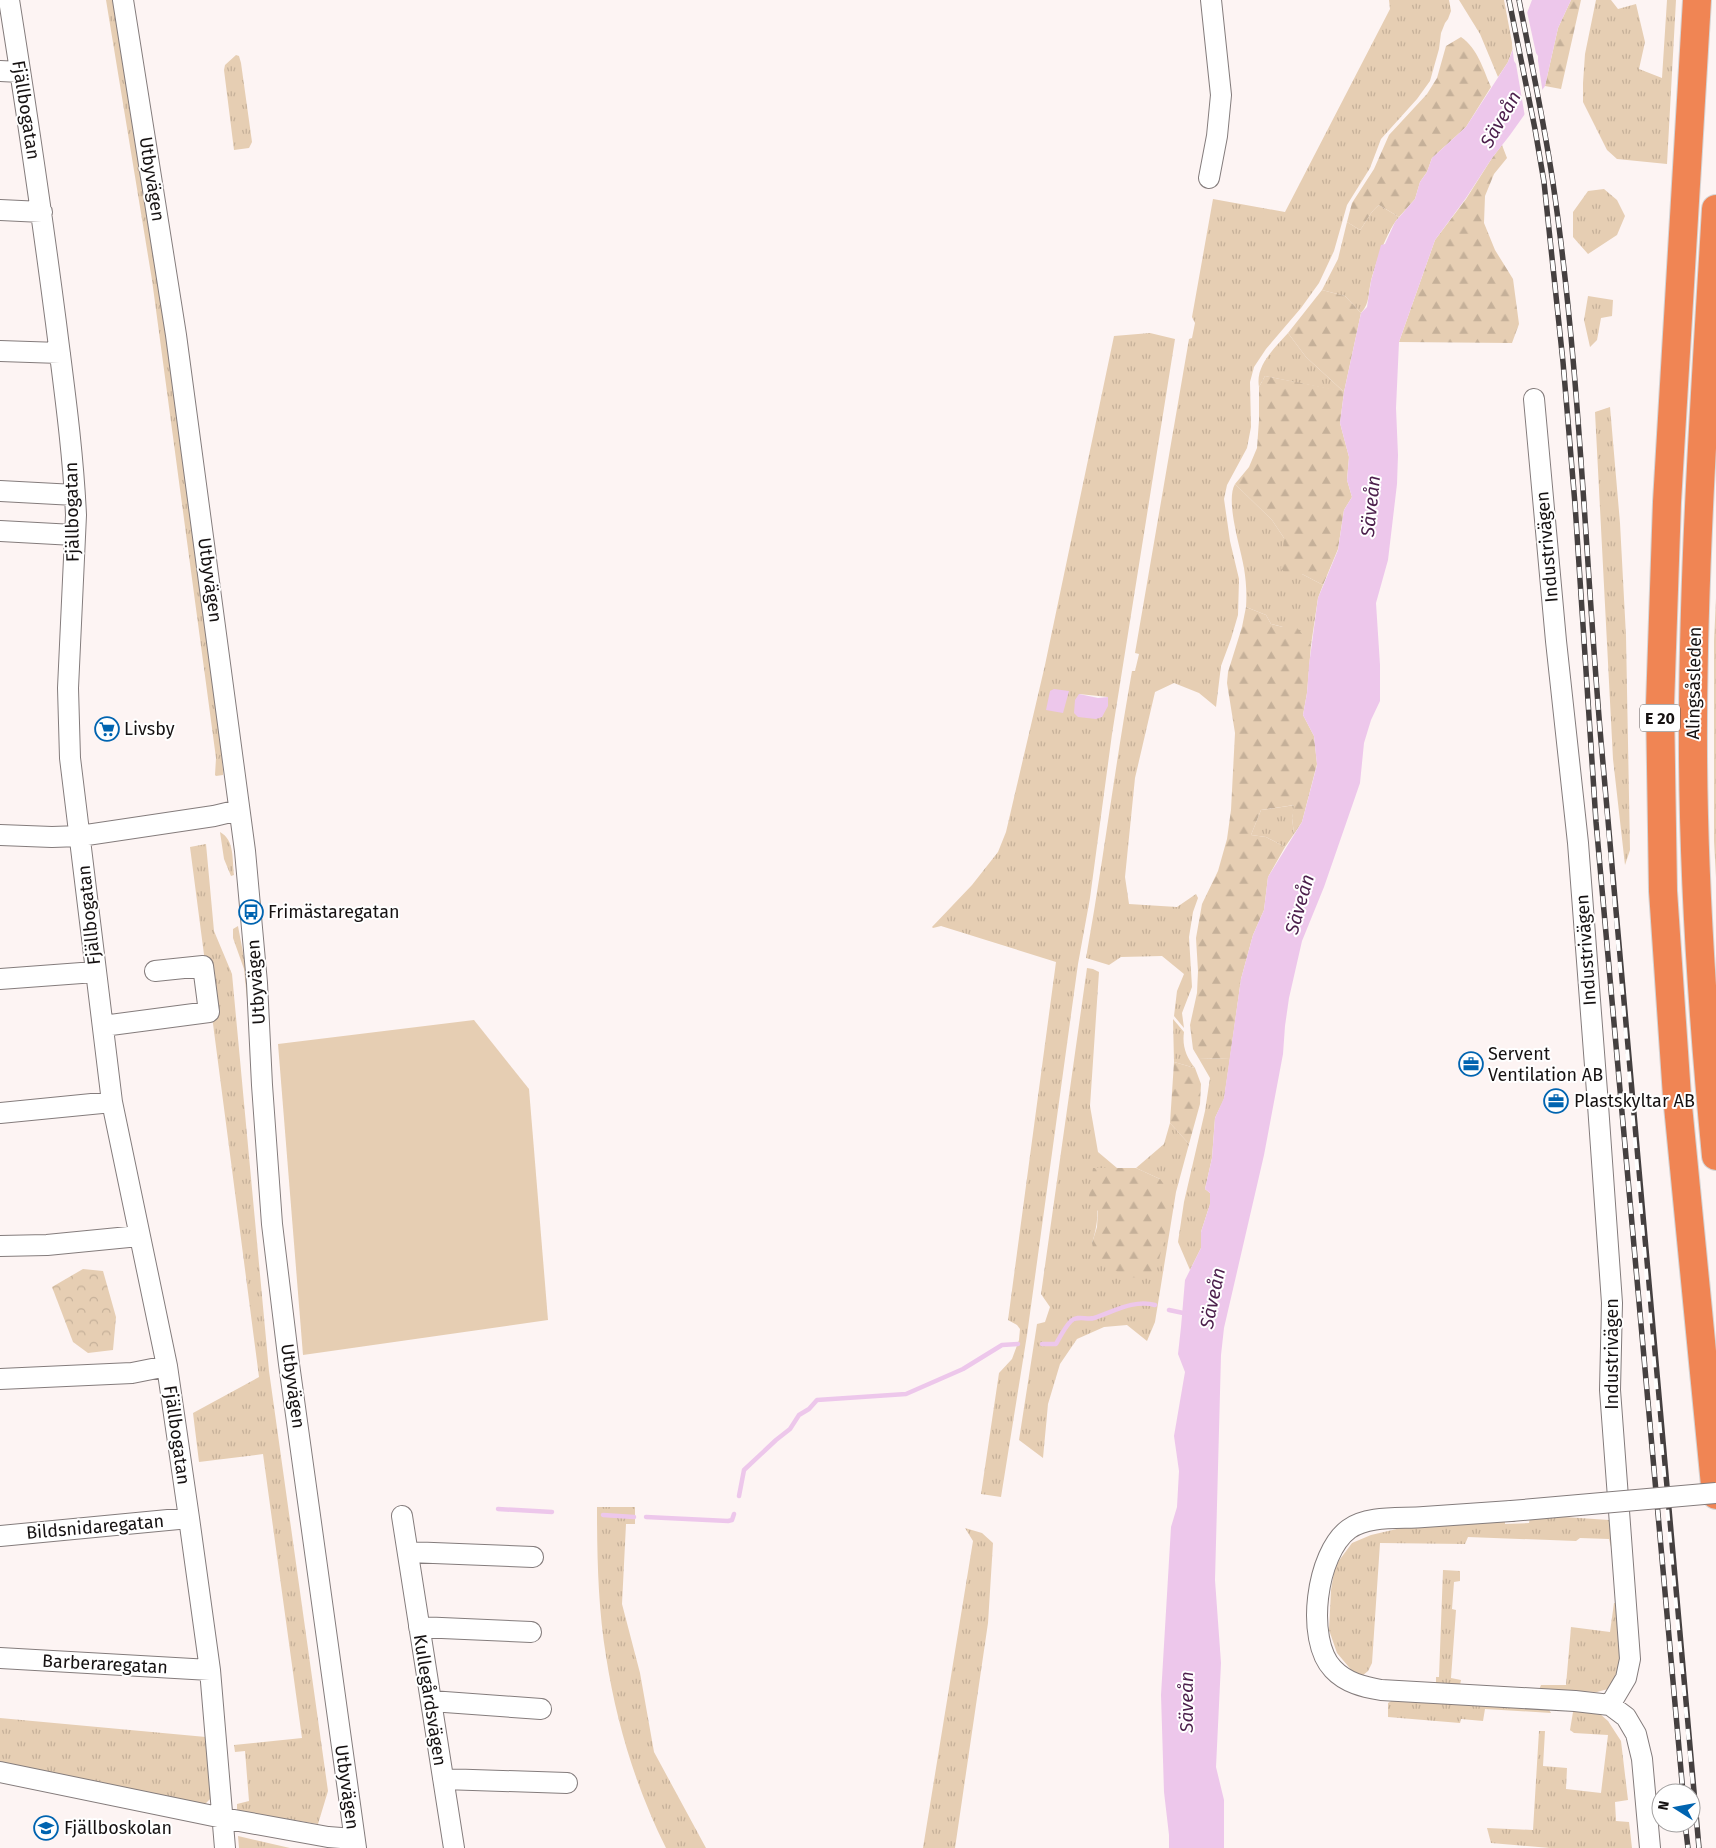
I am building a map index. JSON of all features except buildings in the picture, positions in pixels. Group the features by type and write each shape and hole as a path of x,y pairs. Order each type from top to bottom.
{"highway":[{"name":"E 20","path":"1697,0 1668,492 1660,705 1663,891 1677,1096 1716,1494"},
{"name":"Alingsåsleden","path":"1716,209 1696,542 1693,720 1696,909 1716,1156"}],"street":[{"name":"Fjällbogatan","path":"9,0 42,212 66,396 75,495 68,725 70,758 95,972 112,1102 167,1366 210,1670 225,1848"},
{"name":"Utbyvägen","path":"123,0 176,335 245,851 257,982 272,1224 289,1364 355,1843"},
{"path":"1209,178 1217,136 1221,95 1220,71 1211,0"},
{"path":"0,71 20,72"},
{"path":"0,210 42,212"},
{"path":"0,351 60,353"},
{"name":"Industrivägen","path":"1534,399 1556,641 1578,843 1612,1303 1610,1390 1630,1659 1626,1678 1610,1705"},
{"path":"0,490 75,495"},
{"path":"0,531 74,535"},
{"path":"0,835 80,836 214,816 239,810"},
{"path":"102,1026 209,1012 203,966 155,971"},
{"path":"0,979 95,972"},
{"path":"0,1113 112,1102"},
{"path":"0,1246 47,1246 139,1236"},
{"path":"0,1379 132,1373 167,1366"},
{"path":"1650,1848 1642,1759 1636,1734 1626,1717 1610,1705 1575,1701 1381,1690 1353,1684 1333,1669 1325,1658 1319,1644 1318,1626 1321,1578 1331,1549 1338,1540 1350,1529 1372,1521 1716,1494"},
{"name":"Kullegårdsvägen","path":"402,1516 454,1848"},
{"name":"Bildsnidaregatan","path":"0,1536 189,1518"},
{"path":"408,1552 533,1557"},
{"path":"419,1627 531,1632"},
{"name":"Barberaregatan","path":"0,1658 210,1670"},
{"path":"430,1701 541,1709"},
{"path":"0,1772 355,1843"},
{"path":"443,1779 567,1783"}],"green space":[{"path":"106,0 113,0 162,294 216,700 223,775 215,775 216,758 152,280"},
{"path":"1389,0 1449,0 1451,11 1441,33 1439,49 1430,81 1417,99 1381,139 1370,168 1347,205 1334,251 1319,283 1301,308 1266,349 1254,367 1250,382 1251,427 1247,448 1227,485 1224,499 1230,541 1239,579 1238,615 1221,666 1216,707 1199,693 1174,683 1155,692 1135,778 1125,877 1129,904 1177,907 1196,894 1198,898 1193,912 1189,937 1192,987 1182,1013 1184,1028 1174,1016 1177,991 1184,974 1162,956 1121,957 1109,965 1086,958 1132,671 1135,671 1139,654 1135,653 1189,339 1192,338 1195,323 1192,317 1213,199 1285,212 1390,9"},
{"path":"1459,0 1504,0 1513,48 1508,62 1498,77 1480,34"},
{"path":"1571,0 1581,0 1561,89 1545,86 1558,28"},
{"path":"1596,0 1611,0 1618,9 1636,4 1645,42 1639,69 1662,78 1667,0 1676,0 1667,164 1617,159 1607,150 1583,102 1585,54"},
{"path":"1461,37 1476,53 1491,87 1466,127 1432,158 1427,172 1420,182 1415,199 1399,217 1379,205 1360,230 1347,222 1352,203 1374,169 1389,135 1427,94 1437,78 1446,46"},
{"path":"236,55 239,56 241,63 252,142 249,148 234,150 224,70 225,65"},
{"path":"1502,145 1507,158 1494,174 1485,196 1484,223 1495,250 1513,279 1519,324 1512,343 1399,342 1435,240 1466,199"},
{"path":"1604,189 1617,200 1625,216 1617,235 1588,254 1573,237 1573,212 1588,191"},
{"path":"1379,205 1399,217 1382,247 1370,285 1367,302 1361,313 1345,296 1322,290 1338,259 1347,222 1360,230"},
{"path":"1322,290 1345,296 1361,313 1344,392 1340,423 1349,457 1347,480 1352,497 1344,510 1338,549 1323,585 1302,574 1290,576 1281,569 1284,538 1272,520 1235,484 1249,467 1257,448 1259,387 1265,376 1343,391 1306,357 1288,333"},
{"path":"1588,296 1613,300 1612,316 1601,318 1597,340 1590,347 1584,320"},
{"path":"1150,333 1175,339 1112,734 1027,1335 1001,1497 981,1494 999,1373 1012,1359 1019,1340 1020,1329 1008,1320 1056,962 941,926 932,927 972,885 998,852 1006,832 1045,665 1114,336","holes":["1079,694 1108,697 1101,717"]},
{"path":"1288,333 1306,357 1344,392 1265,376 1259,387 1260,371 1263,364"},
{"path":"1610,407 1620,523 1626,636 1630,850 1625,865 1613,759 1595,412"},
{"path":"1235,484 1272,520 1284,538 1302,574 1323,585 1318,598 1311,645 1292,631 1271,624 1266,615 1246,607 1245,573 1232,502 1232,492"},
{"path":"1716,598 1716,878 1714,841 1714,641"},
{"path":"1246,607 1266,615 1271,624 1283,627 1294,624 1311,645 1303,715 1314,736 1317,764 1302,822 1294,834 1292,818 1294,805 1261,810 1251,835 1266,837 1285,847 1268,877 1264,910 1253,935 1241,979 1230,1058 1199,1059 1193,1049 1190,1025 1197,993 1196,938 1202,904 1218,871 1227,839 1231,810 1235,733 1227,683 1228,672"},
{"path":"1295,805 1292,818 1294,834 1285,847 1266,837 1251,835 1261,810"},
{"path":"220,832 228,840 233,857 234,875 231,876 224,859"},
{"path":"206,844 214,931 232,974 269,1371 328,1791 318,1824 237,1811 237,1804 249,1801 245,1751 235,1752 234,1745 302,1738 263,1454 199,1462 193,1413 259,1377 190,847"},
{"path":"238,926 248,979 248,1009 244,969 233,938 233,929"},
{"path":"1087,968 1099,972 1090,1106 1098,1152 1117,1168 1094,1168 1097,1224 1092,1243 1160,1179 1136,1168 1164,1144 1170,1123 1189,1144 1176,1192 1155,1322 1147,1341 1127,1325 1104,1327 1077,1339 1060,1364 1048,1404 1043,1458 1019,1440 1037,1324 1045,1322 1050,1307 1041,1294"},
{"path":"1173,1019 1184,1032 1185,1051 1195,1068 1174,1062"},
{"path":"474,1020 529,1089 548,1320 303,1355 278,1044"},
{"path":"1230,1058 1224,1099 1215,1118 1212,1158 1205,1189 1210,1193 1210,1204 1201,1232 1201,1248 1190,1270 1178,1242 1184,1202 1205,1111 1210,1078 1199,1059"},
{"path":"1174,1062 1195,1068 1201,1084 1200,1104 1189,1144 1170,1123"},
{"path":"1093,1168 1136,1168 1160,1179 1170,1193 1171,1210 1155,1276 1145,1278 1129,1277 1095,1257 1092,1243 1097,1227 1098,1211 1088,1203"},
{"path":"83,1269 103,1271 116,1317 113,1350 88,1353 73,1342 52,1287"},
{"path":"597,1507 635,1507 635,1524 626,1524 622,1604 640,1673 654,1752 706,1848 666,1848 645,1802 628,1754 615,1705 603,1638 598,1582"},
{"path":"1550,1516 1609,1520 1612,1525 1613,1546 1611,1547 1609,1539 1580,1538 1576,1541 1468,1537 1465,1544 1380,1543 1372,1663 1368,1671 1362,1676 1353,1672 1337,1653 1329,1630 1331,1590 1335,1566 1352,1543 1371,1535 1401,1528 1505,1518 1505,1524 1529,1523 1530,1517"},
{"path":"965,1528 982,1533 993,1543 988,1623 955,1848 923,1848 973,1541"},
{"path":"1443,1570 1460,1571 1460,1581 1454,1582 1452,1609 1456,1610 1451,1678 1461,1680 1460,1685 1438,1685 1436,1683 1436,1677 1439,1677"},
{"path":"1614,1603 1616,1603 1621,1675 1608,1689 1597,1692 1539,1690 1541,1685 1566,1685 1571,1627 1610,1632"},
{"path":"1393,1700 1548,1708 1551,1713 1485,1709 1483,1721 1461,1719 1460,1723 1388,1717 1388,1703"},
{"path":"1576,1709 1600,1714 1608,1721 1621,1741 1628,1800 1615,1802 1616,1821 1629,1822 1632,1848 1550,1848 1491,1843 1487,1828 1533,1830 1539,1731 1545,1731 1543,1766 1567,1768 1566,1789 1601,1793 1608,1735 1574,1733 1570,1730 1573,1712"},
{"path":"0,1718 206,1737 213,1796 204,1805 0,1763"},
{"path":"238,1836 290,1848 239,1848"}],"water":[{"name":"Säveån","path":"1532,0 1571,0 1558,28 1545,86 1435,240 1399,342 1396,408 1397,484 1388,560 1376,603 1380,701 1371,720 1364,743 1360,783 1324,887 1302,941 1289,998 1283,1054 1264,1155 1224,1328 1221,1355 1215,1580 1221,1663 1216,1767 1224,1800 1224,1848 1169,1848 1164,1792 1161,1695 1171,1527 1177,1507 1179,1471 1174,1436 1185,1372 1178,1354 1185,1280 1201,1248 1201,1232 1210,1204 1210,1193 1205,1189 1212,1158 1215,1118 1224,1098 1241,979 1253,935 1264,910 1268,877 1302,822 1317,765 1314,736 1303,715 1318,598 1338,550 1344,510 1352,497 1347,480 1349,457 1340,423 1344,392 1361,313 1367,307 1371,281 1381,245 1385,244 1395,222 1415,199 1420,182 1427,172 1432,158 1466,127 1508,62"},
{"path":"1054,689 1069,691 1063,713 1046,710 1050,691"},
{"path":"1079,694 1098,698 1108,697 1108,706 1102,717 1096,719 1078,717 1074,713 1075,700"}],"pier":[{"path":"1526,7 1538,56 1543,94 1525,117 1512,44"}],"waterway":[{"path":"1042,1344 1056,1344 1067,1326 1074,1319 1094,1318 1131,1305 1155,1305"},
{"name":"Säveån","path":"1169,1310 1188,1314"},
{"path":"739,1496 744,1470 790,1429 799,1415 809,1409 817,1400 906,1394 963,1369 1002,1345 1018,1344"},
{"path":"498,1509 552,1512"},
{"path":"646,1517 728,1521 732,1520 734,1514"},
{"path":"603,1515 634,1517"}],"railway":[{"path":"1509,0 1544,182 1563,362 1575,504 1596,822 1682,1783"},
{"path":"1519,0 1553,183 1570,322 1595,671 1624,1018 1699,1848"},
{"path":"1686,1833 1688,1848"}],"place":[{"name":"Livsby","path":"107,729"},
{"name":"Frimästaregatan","path":"251,912"},
{"name":"Servent Ventilation AB","path":"1471,1064"},
{"name":"Plastskyltar AB","path":"1556,1101"},
{"name":"Fjällboskolan","path":"46,1828"}]}
